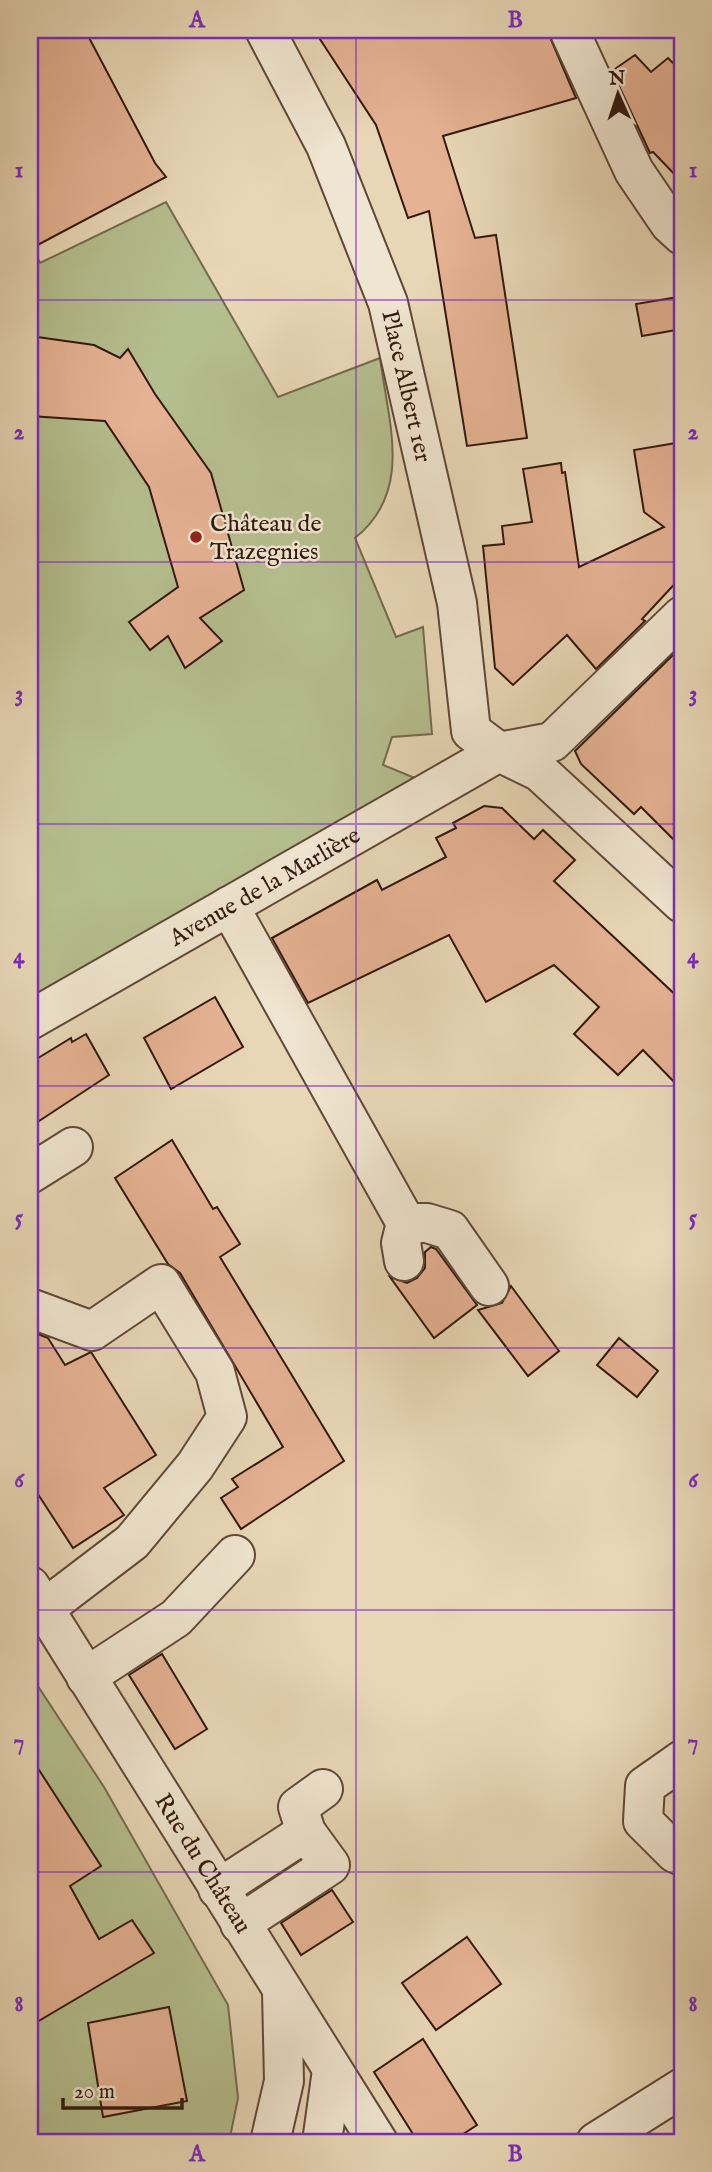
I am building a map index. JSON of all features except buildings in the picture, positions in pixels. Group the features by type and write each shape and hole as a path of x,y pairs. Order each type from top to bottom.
{"street":[{"name":"Place Albert 1er","path":"265,30 326,146 388,303 457,603 471,731 499,752 540,772 682,903"},
{"path":"569,30 634,172 670,224 682,236"},
{"name":"Avenue de la Marlière","path":"30,1020 499,752 552,741 682,616"},
{"path":"229,906 406,1223 401,1243 404,1261"},
{"path":"30,1174 73,1147"},
{"path":"406,1223 427,1223 450,1230 489,1286"},
{"path":"30,1308 93,1331 161,1284 215,1372 226,1417 195,1466 132,1542 37,1598"},
{"path":"86,1677 176,1618 235,1555"},
{"name":"Rue du Château","path":"37,1598 378,2142"},
{"path":"682,1760 678,1760 645,1786 643,1821 675,1853 682,1856"},
{"path":"240,1924 330,1865 306,1832 298,1807 323,1789"},
{"path":"218,1889 306,1832"},
{"path":"270,2142 284,2081 282,1991"},
{"path":"322,2142 332,2070"},
{"path":"596,2142 682,2088"}],"green space":[{"path":"166,202 278,397 380,358 391,431 391,477 385,499 373,519 355,538 396,637 423,627 432,734 392,737 383,765 422,781 30,1002 30,242 40,263"},
{"path":"30,1674 104,1787 228,2005 238,2098 229,2142 30,2142"}],"place":[{"name":"Château de Trazegnies","path":"196,537"}]}
